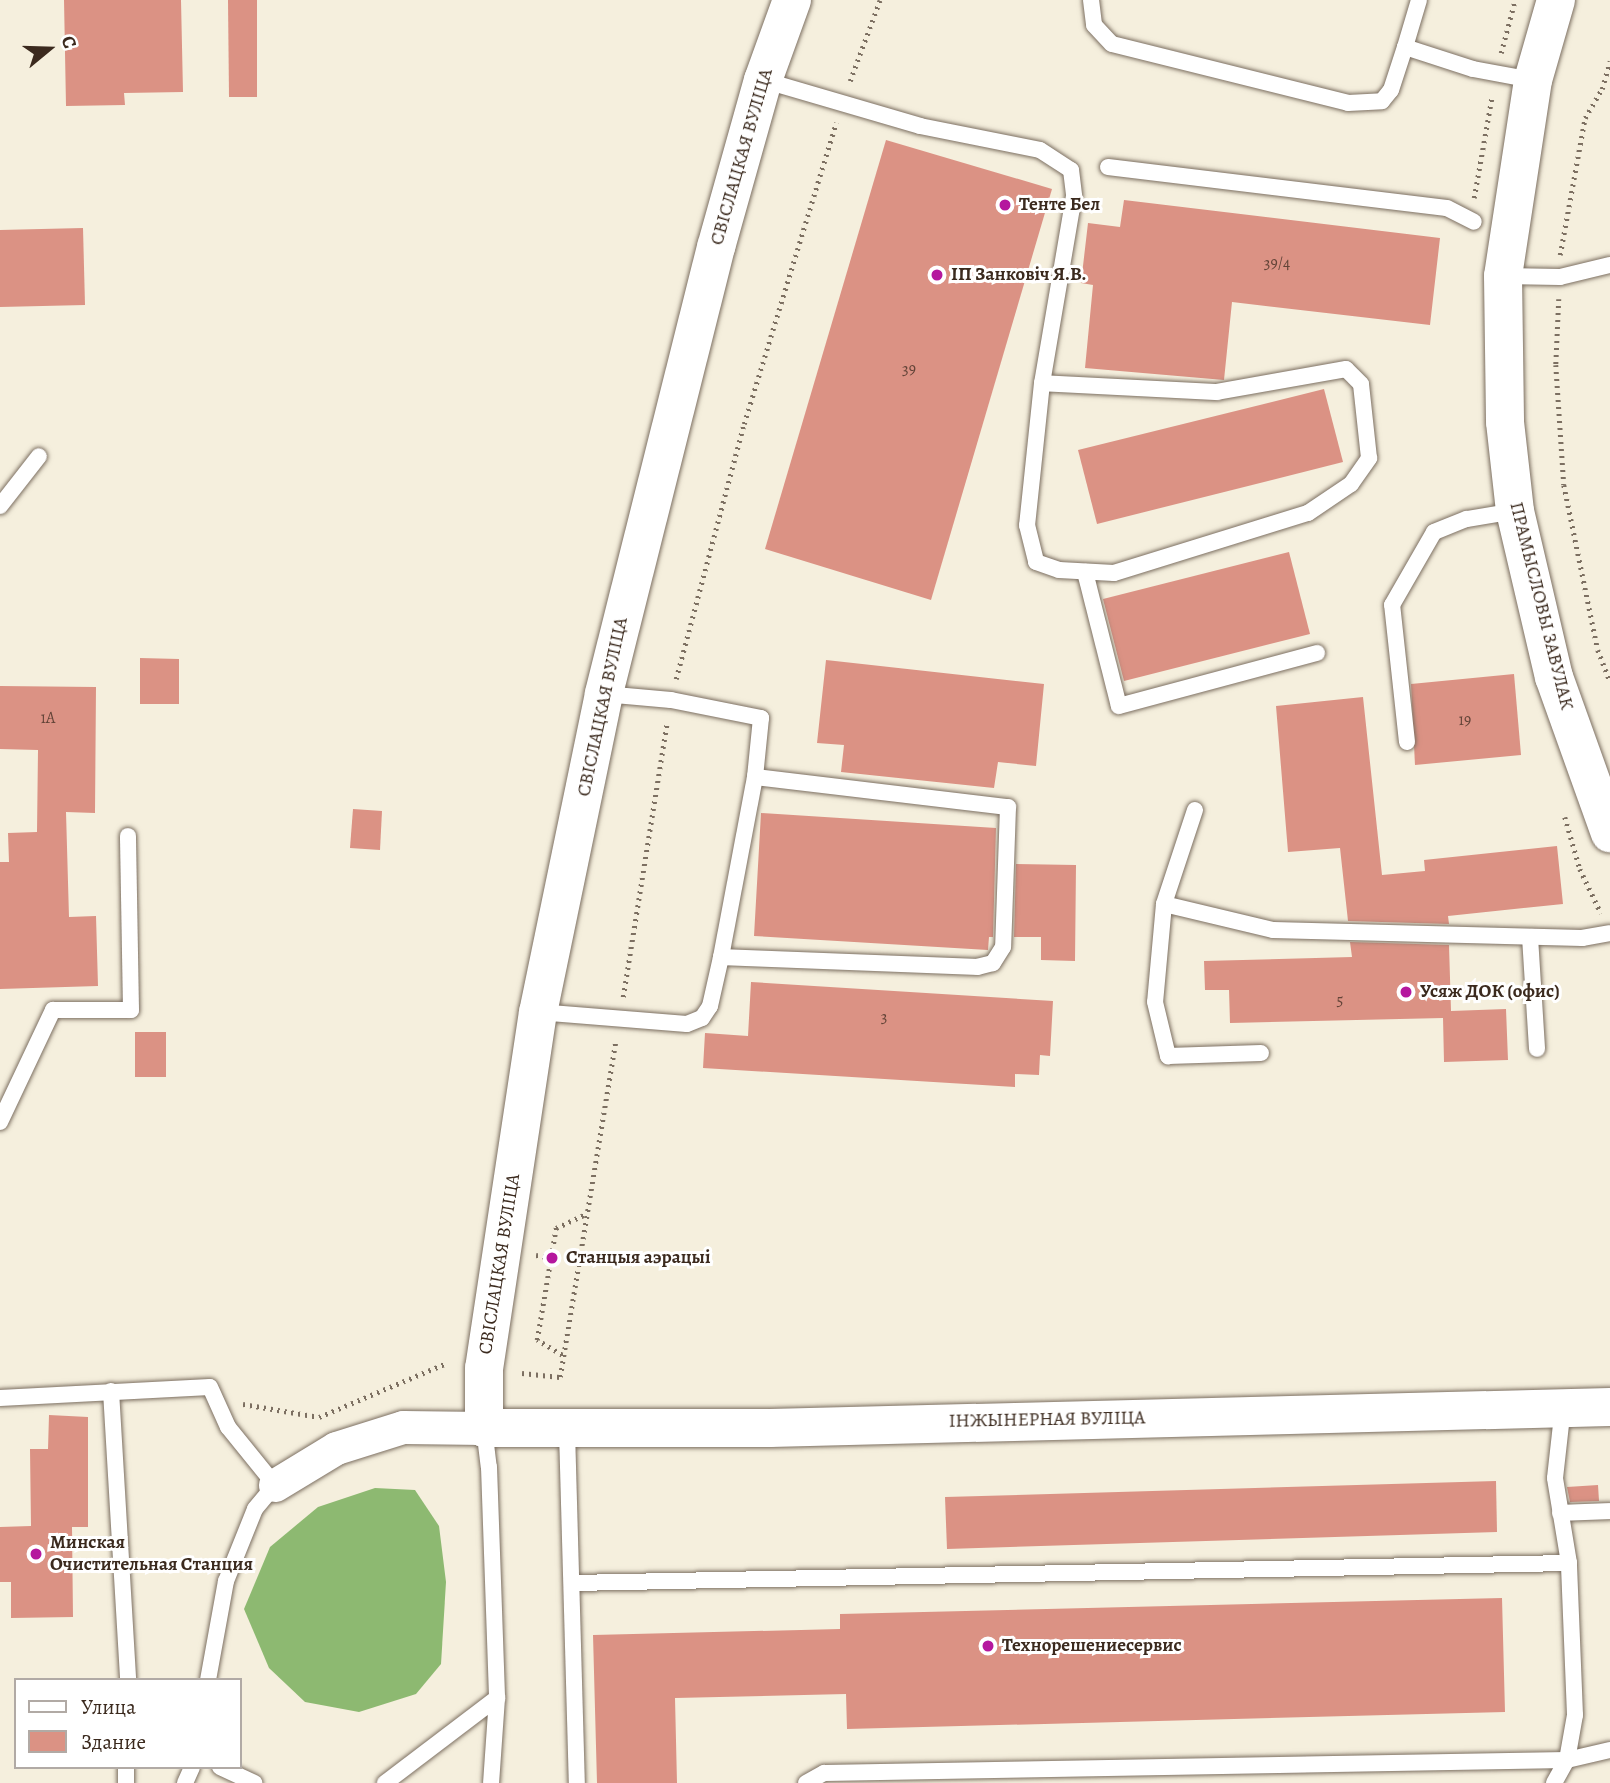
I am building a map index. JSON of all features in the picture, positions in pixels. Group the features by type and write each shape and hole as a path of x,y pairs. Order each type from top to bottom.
{"street":[{"name":"СВІСЛАЦКАЯ ВУЛІЦА","path":"484,1428 484,1368 538,1012 604,694 671,411 763,80 792,0"},
{"name":"ПРАМЫСЛОВЫ ЗАВУЛАК","path":"1556,0 1533,80 1503,276 1505,422 1515,512 1554,677 1608,822"},
{"name":"ІНЖЫНЕРНАЯ ВУЛІЦА","path":"484,1428 567,1431 1610,1407"},
{"path":"275,1485 336,1448 402,1427 484,1428"}],"lane":[{"path":"1091,0 1094,24 1112,44 1348,103 1382,101 1391,89 1419,0"},
{"path":"1405,47 1473,69 1533,80"},
{"path":"763,80 920,126 1040,150 1071,170 1074,196 1042,383 1027,525 1036,562 1059,570 1114,573 1308,513 1351,484 1369,458 1361,384 1346,369 1217,392 1042,383"},
{"path":"1108,167 1447,208 1474,222"},
{"path":"1503,276 1560,277 1610,265"},
{"path":"0,506 39,456"},
{"path":"1407,742 1392,605 1434,532 1467,519 1515,512"},
{"path":"1085,572 1119,706 1317,653"},
{"path":"538,1012 687,1024 702,1018 710,1006 721,957 755,777 761,718 671,700 604,694"},
{"path":"721,957 977,967 993,963 1003,947 1008,807 755,777"},
{"path":"1195,810 1164,904 1155,1002 1168,1056 1261,1053"},
{"path":"0,1122 53,1010 131,1010 128,836"},
{"path":"1164,904 1273,930 1583,938 1610,933"},
{"path":"1530,937 1537,1049"},
{"path":"0,1398 210,1387 216,1409 275,1485 255,1509 226,1581 208,1678"},
{"path":"111,1391 128,1678"},
{"path":"1554,1783 1567,1760 1575,1715 1569,1563 1555,1479 1563,1407"},
{"path":"484,1428 489,1467 497,1698 491,1783"},
{"path":"567,1431 577,1783"},
{"path":"1560,1513 1610,1511"},
{"path":"572,1583 1569,1563"},
{"path":"385,1783 497,1698"},
{"path":"806,1783 824,1773 1567,1760 1610,1750"},
{"path":"224,1769 255,1783"}],"path":[{"path":"1610,61 1602,89 1585,118 1561,237 1556,365 1564,485 1598,650 1610,681"},
{"path":"1602,89 1610,86"},
{"path":"562,1355 537,1340 556,1228 586,1214"},
{"path":"216,1409 231,1402 319,1417 447,1363"},
{"path":"522,1373 560,1377"}],"green space":[{"path":"375,1488 415,1490 439,1526 446,1582 441,1664 416,1694 359,1712 305,1702 269,1668 244,1609 270,1547 318,1507"}],"building":[{"path":"64,0 181,0 183,92 124,93 125,105 66,106"},
{"path":"228,0 257,0 257,97 229,97"},
{"path":"886,140 1052,189 931,600 765,549"},
{"path":"1124,200 1440,238 1430,325 1232,302 1224,380 1085,368 1093,285 1081,283 1088,223 1120,227"},
{"path":"83,228 85,305 0,307 0,230"},
{"path":"1324,389 1343,462 1097,524 1078,450"},
{"path":"1289,552 1310,634 1124,681 1103,599"},
{"path":"140,658 179,659 179,704 140,704"},
{"path":"826,660 1044,684 1036,766 998,762 994,788 841,772 844,745 817,743"},
{"path":"1514,674 1521,755 1415,765 1411,684"},
{"path":"0,686 96,687 95,813 66,812 69,917 96,916 98,986 0,989 0,862 9,862 8,833 37,832 38,750 0,749"},
{"path":"1363,697 1382,875 1425,871 1424,860 1557,846 1563,904 1448,916 1449,924 1348,921 1340,848 1288,852 1276,706"},
{"path":"353,809 382,811 380,850 350,848"},
{"path":"761,813 996,828 993,937 989,937 988,950 754,936"},
{"path":"1016,864 1076,865 1075,961 1041,960 1041,937 1014,937"},
{"path":"1350,942 1449,945 1451,1011 1506,1009 1508,1060 1444,1062 1443,1018 1230,1023 1229,990 1205,990 1204,961 1352,957"},
{"path":"751,982 1053,1001 1050,1056 1040,1055 1039,1075 1015,1074 1015,1087 703,1068 705,1033 748,1036"},
{"path":"135,1032 166,1032 166,1077 135,1077"},
{"name":"Минская Очистительная Станция","path":"49,1415 88,1417 88,1527 72,1527 73,1617 11,1618 11,1582 0,1582 0,1527 31,1526 30,1449 48,1449"},
{"path":"1496,1481 1497,1532 947,1549 945,1497"},
{"path":"1598,1485 1599,1501 1570,1502 1567,1487"},
{"path":"1502,1598 1505,1712 847,1729 846,1694 675,1698 677,1783 597,1783 593,1635 840,1629 840,1614"}],"place":[{"name":"Тенте Бел","path":"1005,205"},
{"name":"ІП Занковіч Я.В.","path":"937,275"},
{"name":"Усяж ДОК (офис)","path":"1406,992"},
{"name":"Станцыя аэрацыі","path":"552,1258"},
{"name":"Минская Очистительная Станция","path":"36,1554"},
{"name":"Технорешениесервис","path":"988,1646"}]}
